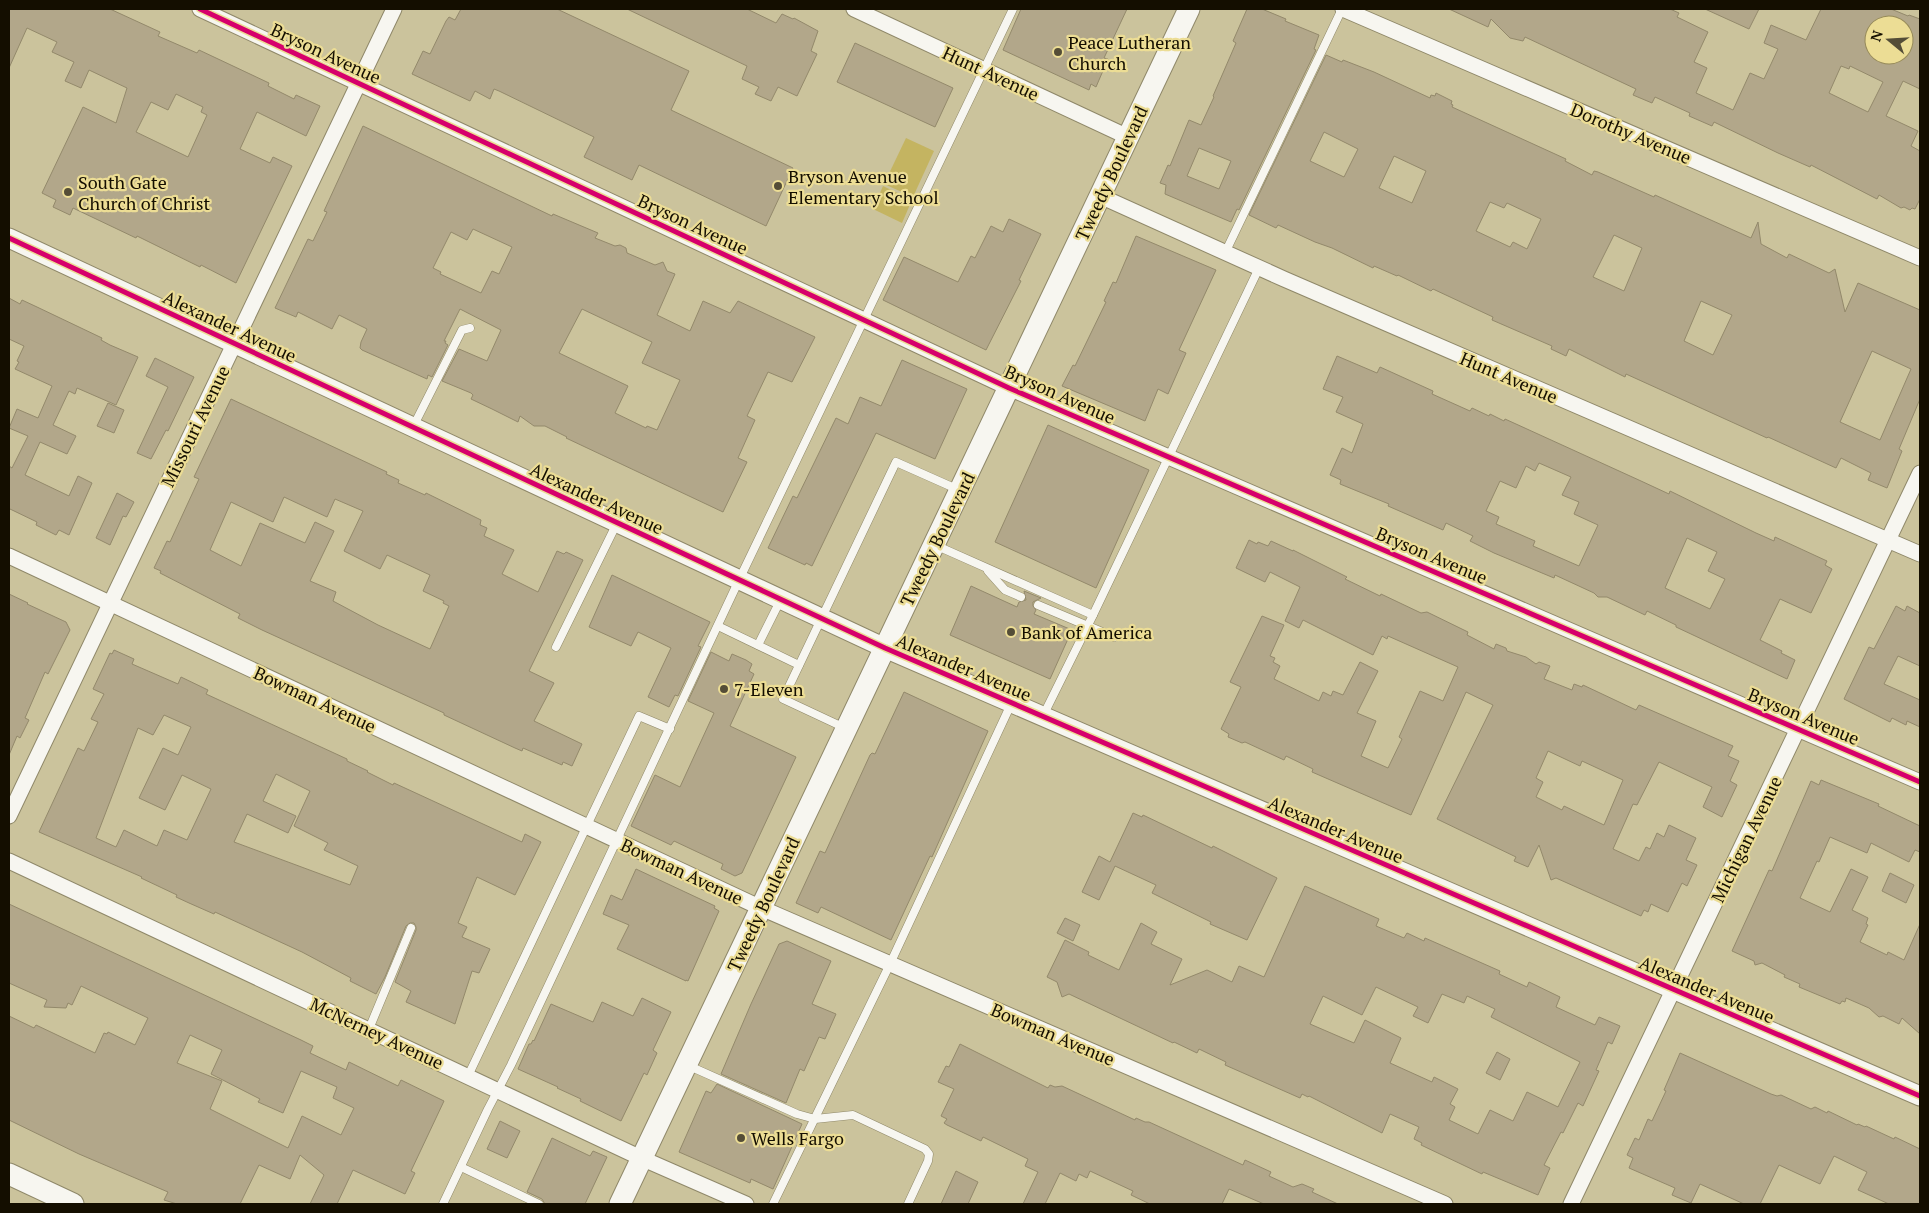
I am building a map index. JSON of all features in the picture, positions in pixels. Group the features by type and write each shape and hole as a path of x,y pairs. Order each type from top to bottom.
{"main road":[{"name":"Tweedy Boulevard","path":"620,1204 1189,9"},
{"path":"9,1174 72,1204"}],"street":[{"name":"Bryson Avenue","path":"200,9 1009,388 1920,782"},
{"name":"Missouri Avenue","path":"9,816 394,9"},
{"name":"Hunt Avenue","path":"854,9 1128,137"},
{"name":"Dorothy Avenue","path":"1342,9 1920,258"},
{"name":"Hunt Avenue","path":"1100,196 1259,268 1920,554"},
{"name":"Alexander Avenue","path":"9,238 885,648 1920,1096"},
{"name":"Michigan Avenue","path":"1571,1204 1920,473"},
{"name":"Bowman Avenue","path":"9,556 761,908 1446,1204"},
{"name":"McNerney Avenue","path":"9,861 641,1158 746,1204"}],"lane":[{"path":"442,1204 511,1065 739,580 984,70 1001,25 1013,9"},
{"path":"1225,253 1342,9"},
{"path":"1043,716 1259,268"},
{"path":"413,427 462,330 470,328"},
{"path":"846,729 782,699 896,462 960,491"},
{"path":"556,647 617,523"},
{"path":"935,545 1093,615"},
{"path":"986,569 1006,590 1021,597"},
{"path":"758,646 780,599"},
{"path":"1038,604 1114,637"},
{"path":"718,626 799,665"},
{"path":"773,1204 890,964 1012,702"},
{"path":"468,1076 639,716 670,729"},
{"path":"369,1029 411,928"},
{"path":"687,1065 797,1114 815,1119 853,1115 925,1149 929,1154 928,1161 908,1204"},
{"path":"461,1167 539,1204"}],"shaded area":[{"path":"906,138 934,151 913,197 884,184"},
{"path":"883,186 912,200 902,223 873,209"}],"building":[{"path":"9,9 110,9 160,32 158,36 197,53 199,50 269,83 268,86 294,99 296,95 320,106 306,136 257,112 240,149 270,163 273,157 292,166 236,283 201,265 200,267 137,236 136,238 73,208 70,215 53,207 56,200 42,193 83,107 116,123 127,88 89,70 81,88 65,81 74,62 52,52 57,42 27,28 9,68","holes":["176,94 203,107 201,112 207,115 188,157 136,132 151,102 168,110"]},
{"path":"461,9 557,9 689,71 671,110 793,168 766,226 639,165 632,180 584,157 594,137 499,91 494,89 490,99 475,91 470,101 412,74 423,51 430,54 446,21 449,17 455,20"},
{"path":"627,9 747,9 776,23 782,14 794,18 818,31 811,51 817,54 797,96 778,87 771,101 755,94 759,87 742,79 747,66"},
{"path":"1021,9 1127,9 1104,58 1108,59 1096,87 1091,84 1089,90 1003,50"},
{"path":"1247,9 1262,9 1319,35 1314,49 1316,50 1239,210 1237,209 1231,222 1165,194 1166,185 1160,183 1168,165 1170,166 1189,120 1201,125 1236,43 1233,41","holes":["1199,148 1231,161 1219,189 1187,176"]},
{"path":"1449,9 1670,9 1679,13 1677,17 1708,32 1694,62 1707,68 1696,93 1733,110 1750,73 1764,79 1778,49 1764,43 1771,25 1806,40 1821,9 1891,9 1906,15 1864,15 1864,65 1914,65 1914,17 1920,19 1920,89 1903,81 1886,116 1918,131 1911,146 1920,151 1920,199 1915,209 1912,208 1910,210 1904,207 1901,208 1879,195 1877,199 1811,165 1810,167 1778,153 1714,122 1712,126 1689,116 1690,113 1655,97 1652,103 1633,95 1636,89 1525,37 1523,41 1510,38 1491,19 1488,27","holes":["1841,66 1849,69 1850,66 1883,82 1868,112 1829,93"]},
{"path":"1705,9 1759,9 1749,29"},
{"path":"855,43 953,88 935,127 837,82"},
{"path":"1326,55 1374,72 1430,98 1431,95 1435,96 1436,93 1452,101 1452,107 1566,159 1565,161 1592,175 1594,171 1598,172 1751,238 1758,222 1761,244 1787,258 1789,254 1829,273 1835,269 1845,312 1858,283 1920,310 1920,399 1899,449 1902,451 1887,488 1868,480 1871,473 1841,458 1836,468 1626,374 1625,377 1569,349 1566,356 1551,349 1552,346 1492,320 1493,317 1433,289 1431,291 1398,275 1374,266 1373,268 1332,248 1278,225 1276,228 1249,215","holes":["1324,132 1358,149 1344,177 1310,161","1394,156 1426,171 1412,203 1379,188","1490,202 1504,208 1507,203 1541,219 1527,249 1513,242 1510,247 1476,231","1614,235 1642,248 1624,291 1593,277","1701,301 1732,315 1713,355 1684,341","1872,351 1911,369 1880,440 1840,422"]},
{"path":"363,126 552,216 553,214 598,233 595,238 615,246 620,245 626,248 627,253 655,265 663,262 667,271 675,274 657,315 690,331 703,301 730,313 738,301 815,337 792,382 768,372 747,416 755,420 738,458 747,462 723,512 566,438 545,426 534,426 520,416 518,422 471,399 473,395 471,393 442,381 459,349 487,361 501,330 460,309 444,341 448,345 432,377 428,375 427,379 362,350 360,348 361,342 367,329 339,315 332,329 298,312 296,317 275,308 308,239 313,241 327,212 324,211","holes":["473,229 512,247 499,274 492,271 481,293 440,274 441,272 433,268 451,232 467,240","582,309 652,342 642,363 680,380 657,430 647,426 646,428 615,413 628,386 559,353"]},
{"path":"1009,219 1041,234 1019,280 1021,281 986,350 883,300 904,257 958,282 971,256 975,258 991,226 1003,232"},
{"path":"1136,236 1216,270 1179,350 1186,353 1168,394 1158,389 1145,421 1062,386 1073,365 1075,366 1106,302 1104,301 1113,282 1116,283"},
{"path":"9,298 20,304 22,300 102,338 101,340 110,345 138,357 116,405 77,388 75,394 69,391 53,425 76,436 67,454 40,442 25,475 69,496 78,476 92,483 69,535 59,530 56,535 36,525 37,522 10,509 9,511 9,466 12,468 28,436 9,428 17,409 38,418 52,386 15,369 24,346 9,339"},
{"path":"1337,356 1377,373 1380,367 1433,391 1432,394 1470,411 1472,408 1504,421 1505,419 1669,494 1670,491 1774,541 1775,537 1827,561 1825,565 1832,569 1811,613 1780,599 1760,640 1795,660 1787,679 1676,627 1676,625 1647,611 1645,615 1607,597 1598,597 1594,593 1555,575 1554,578 1494,553 1470,541 1473,536 1446,523 1443,530 1388,506 1389,504 1340,484 1341,480 1330,475 1342,448 1352,453 1363,424 1336,412 1343,397 1323,389","holes":["1539,463 1571,477 1562,495 1579,502 1574,514 1598,525 1579,566 1533,546 1535,541 1496,524 1499,517 1486,511 1500,481 1516,488 1526,466 1535,471","1687,538 1717,552 1708,571 1725,579 1710,609 1665,588"]},
{"path":"155,358 194,377 168,431 166,430 151,459 137,453 168,387 146,376"},
{"path":"902,360 967,389 935,459 876,433 812,566 806,563 805,565 768,548 793,496 797,498 836,418 848,424 860,397 881,406"},
{"path":"231,399 387,472 386,474 399,480 398,483 425,495 426,493 481,520 480,525 487,528 484,536 514,550 502,574 538,592 557,551 564,554 566,552 583,560 529,671 554,683 534,721 582,744 572,766 563,762 562,765 523,748 522,751 515,748 444,715 444,713 262,630 238,618 240,614 160,573 161,571 154,568 167,541 170,542 199,479 194,477","holes":["284,497 327,517 335,499 363,511 344,551 380,569 387,555 430,575 423,591 444,601 443,603 449,606 430,649 378,625 333,601 336,592 310,581 334,531 315,522 305,543 260,523 241,566 210,550 231,502 273,522"]},
{"path":"108,403 124,410 114,433 97,426"},
{"path":"1048,425 1149,470 1096,588 995,542"},
{"path":"117,493 134,502 126,517 123,516 110,545 96,538"},
{"path":"1249,540 1268,546 1271,541 1347,577 1345,579 1380,596 1381,594 1421,613 1427,612 1468,632 1467,635 1494,649 1496,644 1506,648 1507,651 1526,657 1536,664 1539,662 1550,666 1544,679 1572,690 1574,684 1582,687 1583,685 1636,710 1639,705 1733,746 1728,756 1739,761 1730,781 1737,785 1722,817 1703,807 1712,787 1659,762 1637,805 1633,804 1613,849 1639,861 1646,847 1650,849 1657,833 1664,837 1669,825 1696,838 1686,860 1697,865 1687,886 1682,883 1668,912 1651,904 1648,912 1644,910 1641,916 1556,878 1551,880 1539,845 1528,867 1514,861 1516,857 1437,819 1493,705 1466,692 1411,815 1312,772 1313,769 1286,756 1284,760 1245,742 1242,743 1228,737 1229,734 1221,729 1241,687 1230,682 1262,616 1284,625 1270,656 1275,658 1273,662 1280,666 1274,679 1319,701 1323,692 1331,696 1333,691 1343,695 1360,662 1378,671 1357,713 1376,721 1361,756 1388,768 1402,739 1399,737 1420,691 1443,701 1458,667 1388,636 1387,639 1382,636 1373,655 1303,620 1299,628 1285,621 1300,587 1270,572 1265,582 1236,568","holes":["1548,751 1580,766 1582,761 1623,780 1604,825 1564,806 1562,810 1536,797 1543,782 1536,778"]},
{"path":"612,575 710,622 698,646 701,647 678,696 675,695 669,707 648,697 671,648 638,632 631,646 589,627"},
{"name":"Bank of America","path":"971,586 1017,607 1019,602 1026,600 1024,591 1041,598 1033,602 1036,610 1034,614 1072,630 1050,679 950,635"},
{"path":"9,594 66,622 70,630 48,674 45,672 25,718 29,720 20,738 17,736 9,755"},
{"path":"1896,606 1905,611 1907,606 1920,613 1920,666 1898,656 1884,684 1920,700 1920,727 1907,721 1906,725 1892,718 1890,722 1844,699 1869,647 1874,649"},
{"path":"114,650 134,659 132,664 178,684 181,677 208,690 206,694 347,759 347,761 393,785 394,783 522,842 525,834 541,842 515,895 477,877 458,923 467,927 462,937 490,949 479,973 472,971 455,1024 406,1002 411,991 395,982 416,930 414,923 406,926 376,994 350,981 351,978 302,952 215,912 214,914 189,903 142,877 39,832 78,748 84,751 98,722 91,719 104,694 93,689 110,653 112,654","holes":["164,715 191,727 178,755 163,748 139,798 165,810 182,775 211,789 187,840 164,830 157,846 124,830 116,847 96,838 138,728 153,735","276,774 310,791 294,826 328,843 324,850 358,866 350,885 234,842 247,814 288,833 296,816 263,801"]},
{"path":"711,652 729,661 732,654 752,664 749,671 754,674 730,726 796,757 742,873 735,876 721,869 723,864 674,841 671,845 631,826 655,775 680,787 714,713 688,701"},
{"path":"904,692 988,731 932,857 930,856 891,940 821,907 818,913 796,903 820,851 825,853 870,755 872,753 875,754"},
{"path":"1821,780 1879,804 1878,806 1920,826 1920,852 1915,850 1909,862 1871,843 1867,853 1830,837 1800,898 1830,912 1851,869 1868,877 1852,910 1868,918 1866,924 1868,925 1860,942 1887,955 1888,952 1904,960 1920,924 1920,1034 1902,1018 1899,1024 1883,1016 1879,1017 1869,1008 1846,998 1845,1002 1842,1001 1840,1004 1799,987 1800,984 1784,977 1785,975 1762,963 1755,965 1754,961 1732,951 1769,870 1772,871 1811,781 1819,785"},
{"path":"1133,813 1142,817 1143,815 1212,848 1213,846 1277,878 1247,940 1210,924 1211,922 1152,893 1156,885 1115,866 1099,900 1082,892 1099,856 1110,862"},
{"path":"636,869 715,906 714,908 719,911 688,981 617,949 629,925 603,914 611,895 622,900"},
{"path":"1890,873 1914,885 1906,903 1882,891"},
{"path":"1305,886 1379,919 1376,926 1404,938 1407,933 1424,941 1425,938 1500,971 1499,974 1527,987 1529,982 1560,997 1556,1007 1595,1025 1599,1017 1620,1026 1612,1044 1608,1042 1596,1070 1599,1071 1583,1106 1578,1103 1544,1165 1550,1168 1538,1195 1483,1172 1482,1174 1421,1145 1422,1143 1414,1139 1419,1127 1390,1114 1382,1133 1309,1096 1302,1094 1300,1098 1225,1065 1226,1062 1199,1049 1197,1053 1173,1043 1069,994 1062,997 1057,982 1047,977 1065,940 1089,952 1088,955 1119,970 1141,923 1157,932 1151,944 1182,959 1170,985 1207,970 1232,982 1239,966 1264,977","holes":["1376,987 1418,1007 1413,1016 1428,1023 1442,994 1464,1003 1467,996 1495,1009 1491,1017 1580,1062 1558,1107 1527,1092 1513,1121 1490,1110 1478,1134 1449,1120 1455,1107 1450,1104 1458,1089 1434,1077 1432,1082 1390,1063 1401,1038 1365,1020 1354,1043 1310,1024 1323,996 1362,1015"]},
{"path":"9,904 301,1040 313,1046 310,1053 346,1070 349,1062 398,1086 401,1080 444,1101 411,1171 415,1173 405,1194 353,1170 337,1204 310,1204 324,1175 300,1155 290,1179 259,1165 240,1204 177,1204 164,1200 168,1192 79,1154 9,1120 9,1016 34,1028 36,1025 95,1053 104,1033 107,1034 108,1032 135,1045 148,1018 81,986 72,1005 68,1003 66,1008 44,1007 47,1000 9,983","holes":["190,1035 222,1050 211,1074 260,1099 258,1102 283,1113 301,1071 337,1087 333,1098 354,1108 341,1135 302,1116 288,1148 210,1109 222,1081 177,1063"]},
{"path":"1065,918 1080,925 1073,941 1057,933"},
{"path":"787,941 831,961 812,1004 836,1014 825,1039 819,1037 804,1071 800,1069 786,1103 721,1074 779,944"},
{"path":"642,998 671,1012 653,1050 657,1053 647,1075 644,1073 621,1121 580,1101 581,1099 558,1087 518,1069 529,1044 534,1041 551,1004 593,1022 602,1002 633,1016"},
{"path":"960,1044 1048,1088 1050,1085 1055,1087 1062,1086 1135,1120 1136,1118 1149,1122 1243,1165 1245,1160 1271,1172 1269,1176 1293,1187 1302,1184 1314,1189 1312,1192 1338,1204 1264,1204 1229,1189 1222,1204 1150,1204 1131,1195 1133,1191 1090,1171 1087,1178 1079,1174 1076,1181 1060,1173 1045,1204 1023,1204 1038,1172 1025,1166 1028,1159 983,1137 981,1141 947,1125 944,1123 947,1119 941,1116 954,1089 938,1082 946,1066 949,1067"},
{"path":"1497,1052 1510,1059 1500,1080 1486,1073"},
{"path":"1680,1053 1771,1094 1781,1095 1811,1109 1815,1107 1827,1113 1828,1111 1857,1125 1866,1126 1894,1139 1895,1137 1920,1149 1920,1204 1889,1204 1858,1190 1867,1172 1834,1156 1820,1184 1779,1165 1760,1204 1744,1204 1700,1184 1691,1203 1672,1195 1675,1188 1629,1168 1633,1158 1627,1155 1635,1138 1639,1140 1648,1119 1652,1121 1666,1091 1664,1090"},
{"name":"Wells Fargo","path":"717,1084 802,1124 773,1189 751,1179 750,1183 679,1152 706,1091 711,1093"},
{"path":"500,1121 520,1131 507,1158 487,1149"},
{"path":"552,1138 590,1156 593,1151 607,1157 585,1204 545,1204 542,1199 527,1192"},
{"path":"956,1171 978,1182 968,1204 941,1204"}],"cycle path":[{"path":"200,9 1009,388 1920,782"},
{"path":"9,238 885,648 1920,1096"}],"place":[{"name":"Peace Lutheran Church","path":"1058,52"},
{"name":"Bryson Avenue Elementary School","path":"778,186"},
{"name":"South Gate Church of Christ","path":"68,192"},
{"name":"Bank of America","path":"1011,632"},
{"name":"7-Eleven","path":"724,689"},
{"name":"Wells Fargo","path":"741,1138"}]}
